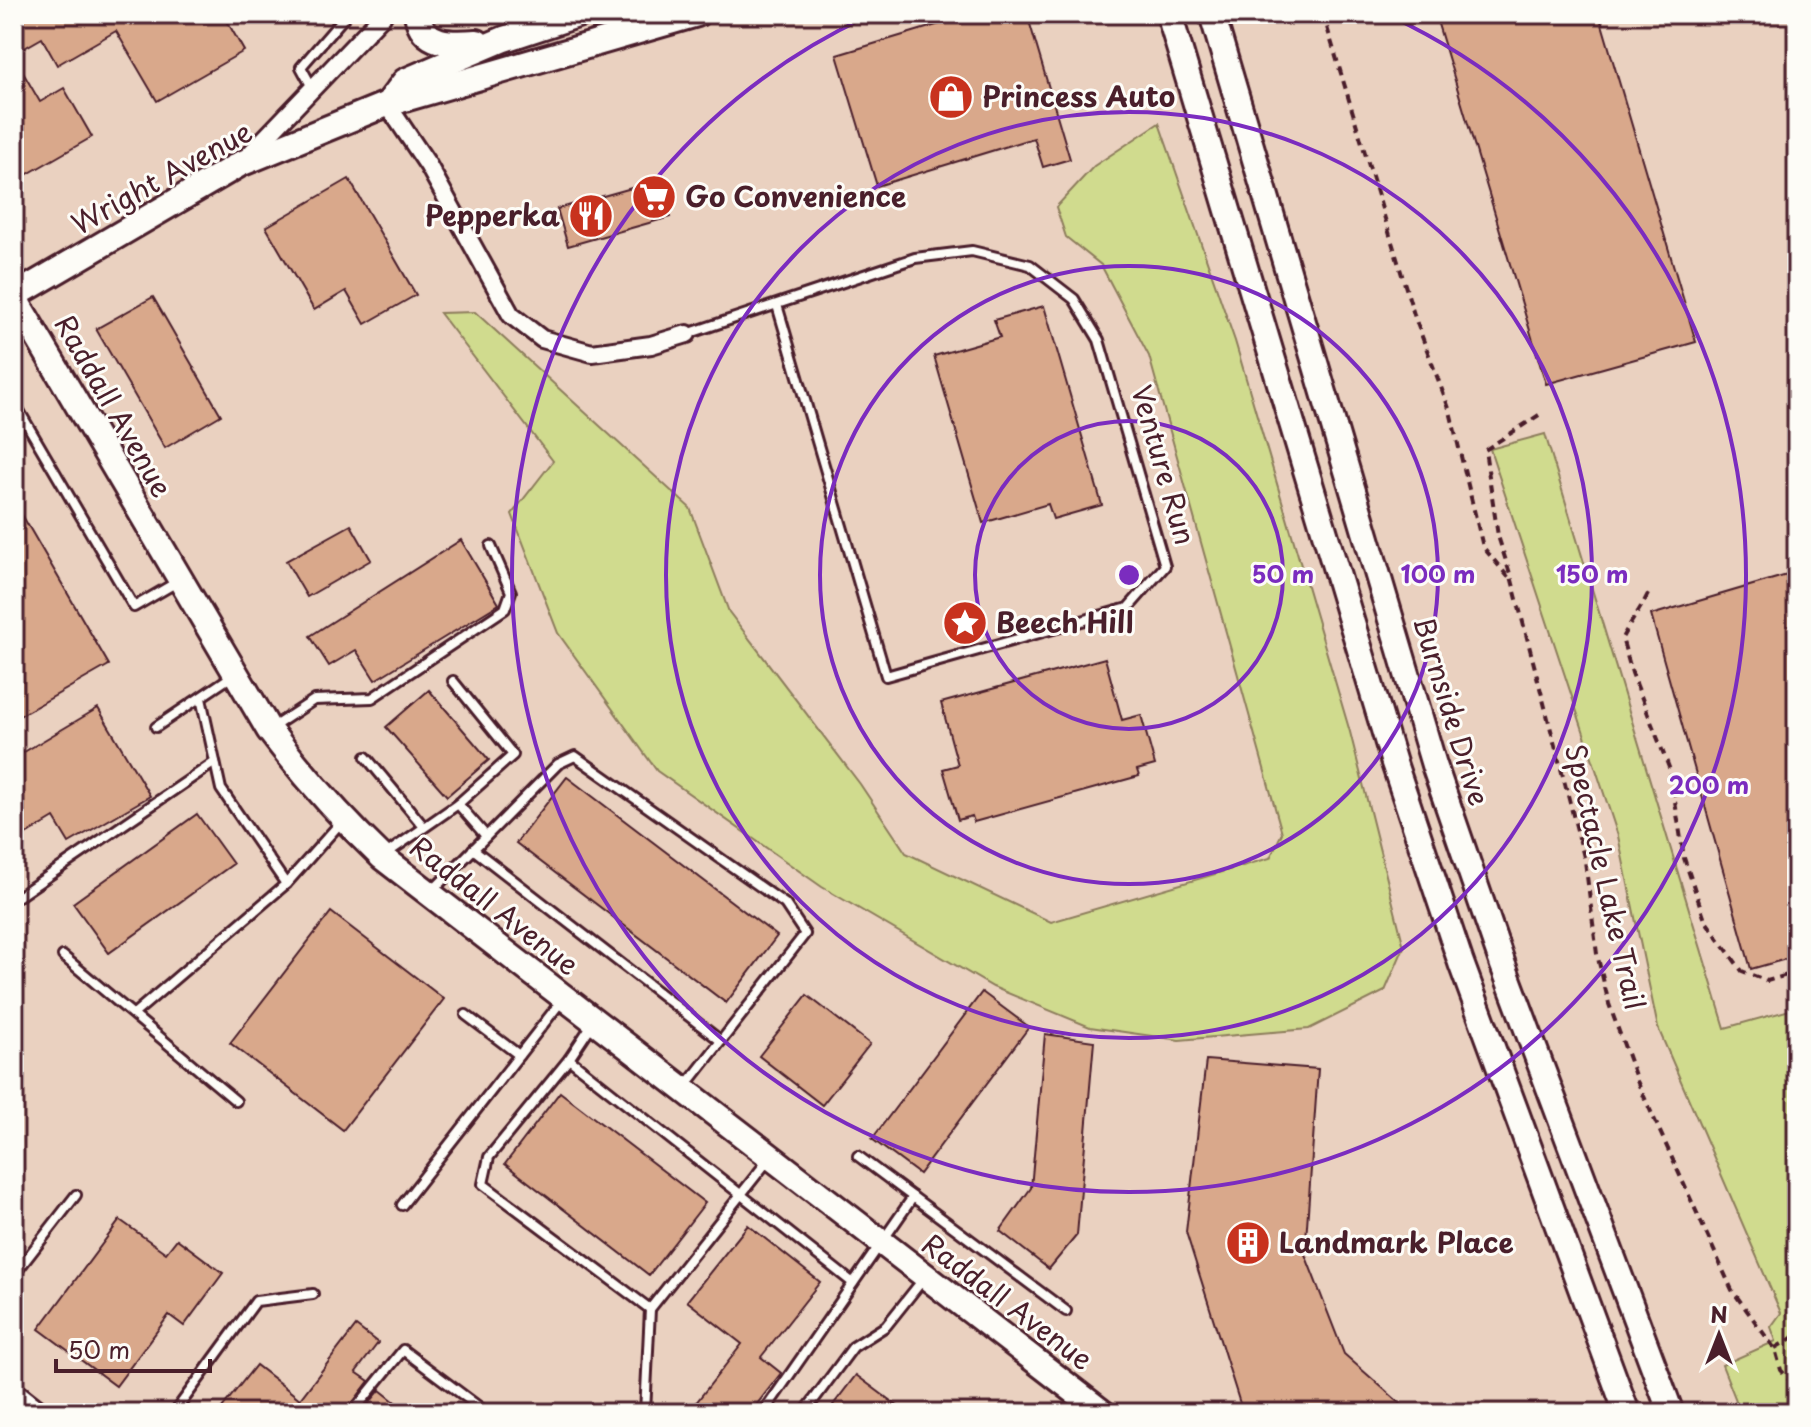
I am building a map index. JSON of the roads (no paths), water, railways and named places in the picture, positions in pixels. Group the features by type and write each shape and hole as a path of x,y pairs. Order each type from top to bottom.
{"main road":[{"path":"417,14 427,36 447,45 504,39"},
{"name":"Wright Avenue","path":"387,104 405,81 504,39 580,14"},
{"name":"Wright Avenue","path":"14,297 240,164 387,104 457,81 638,24 697,14"},
{"path":"1169,14 1394,763 1461,963 1627,1413"},
{"name":"Burnside Drive","path":"1212,14 1434,765 1503,965 1671,1413"},
{"name":"Raddall Avenue","path":"14,297 269,730 309,782 344,820 382,857 593,1022 1103,1413"},
{"path":"14,1395 37,1413"}],"street":[{"path":"240,164 384,14"},
{"name":"Venture Run","path":"387,104 428,165 511,315 521,323 542,339 592,353 651,345 687,334"}],"lane":[{"path":"313,90 301,67 347,14"},
{"name":"Venture Run","path":"687,334 915,258 972,251 1030,265 1074,299 1099,340 1165,566 1128,608 886,676 777,305"},
{"path":"14,402 134,607 180,580"},
{"path":"269,730 314,700 372,698 505,609 511,592 491,546"},
{"path":"156,727 235,673"},
{"path":"382,857 458,804 513,755 453,681"},
{"path":"201,698 221,789 286,884"},
{"path":"431,893 558,764 575,756 785,904 805,934 682,1091"},
{"path":"366,757 424,827"},
{"path":"19,896 215,762"},
{"path":"458,804 486,836"},
{"path":"135,1013 286,884 344,820"},
{"path":"473,849 721,1041"},
{"path":"63,956 135,1013 236,1101"},
{"path":"402,1205 564,998"},
{"path":"466,1015 519,1055"},
{"path":"593,1022 569,1059 489,1157 483,1184 650,1309"},
{"path":"569,1059 853,1283"},
{"path":"858,1156 1066,1311"},
{"path":"645,1413 650,1309 769,1158"},
{"path":"14,1275 76,1195"},
{"path":"763,1413 913,1197"},
{"path":"804,1413 853,1347 886,1326 925,1277"},
{"path":"174,1413 256,1301 313,1294"},
{"path":"352,1413 403,1350 487,1413"}],"place":[{"name":"Princess Auto","path":"951,97"},
{"name":"Go Convenience","path":"654,197"},
{"name":"Pepperka","path":"591,216"},
{"name":"Beech Hill","path":"965,623"},
{"name":"Landmark Place","path":"1248,1243"}]}
